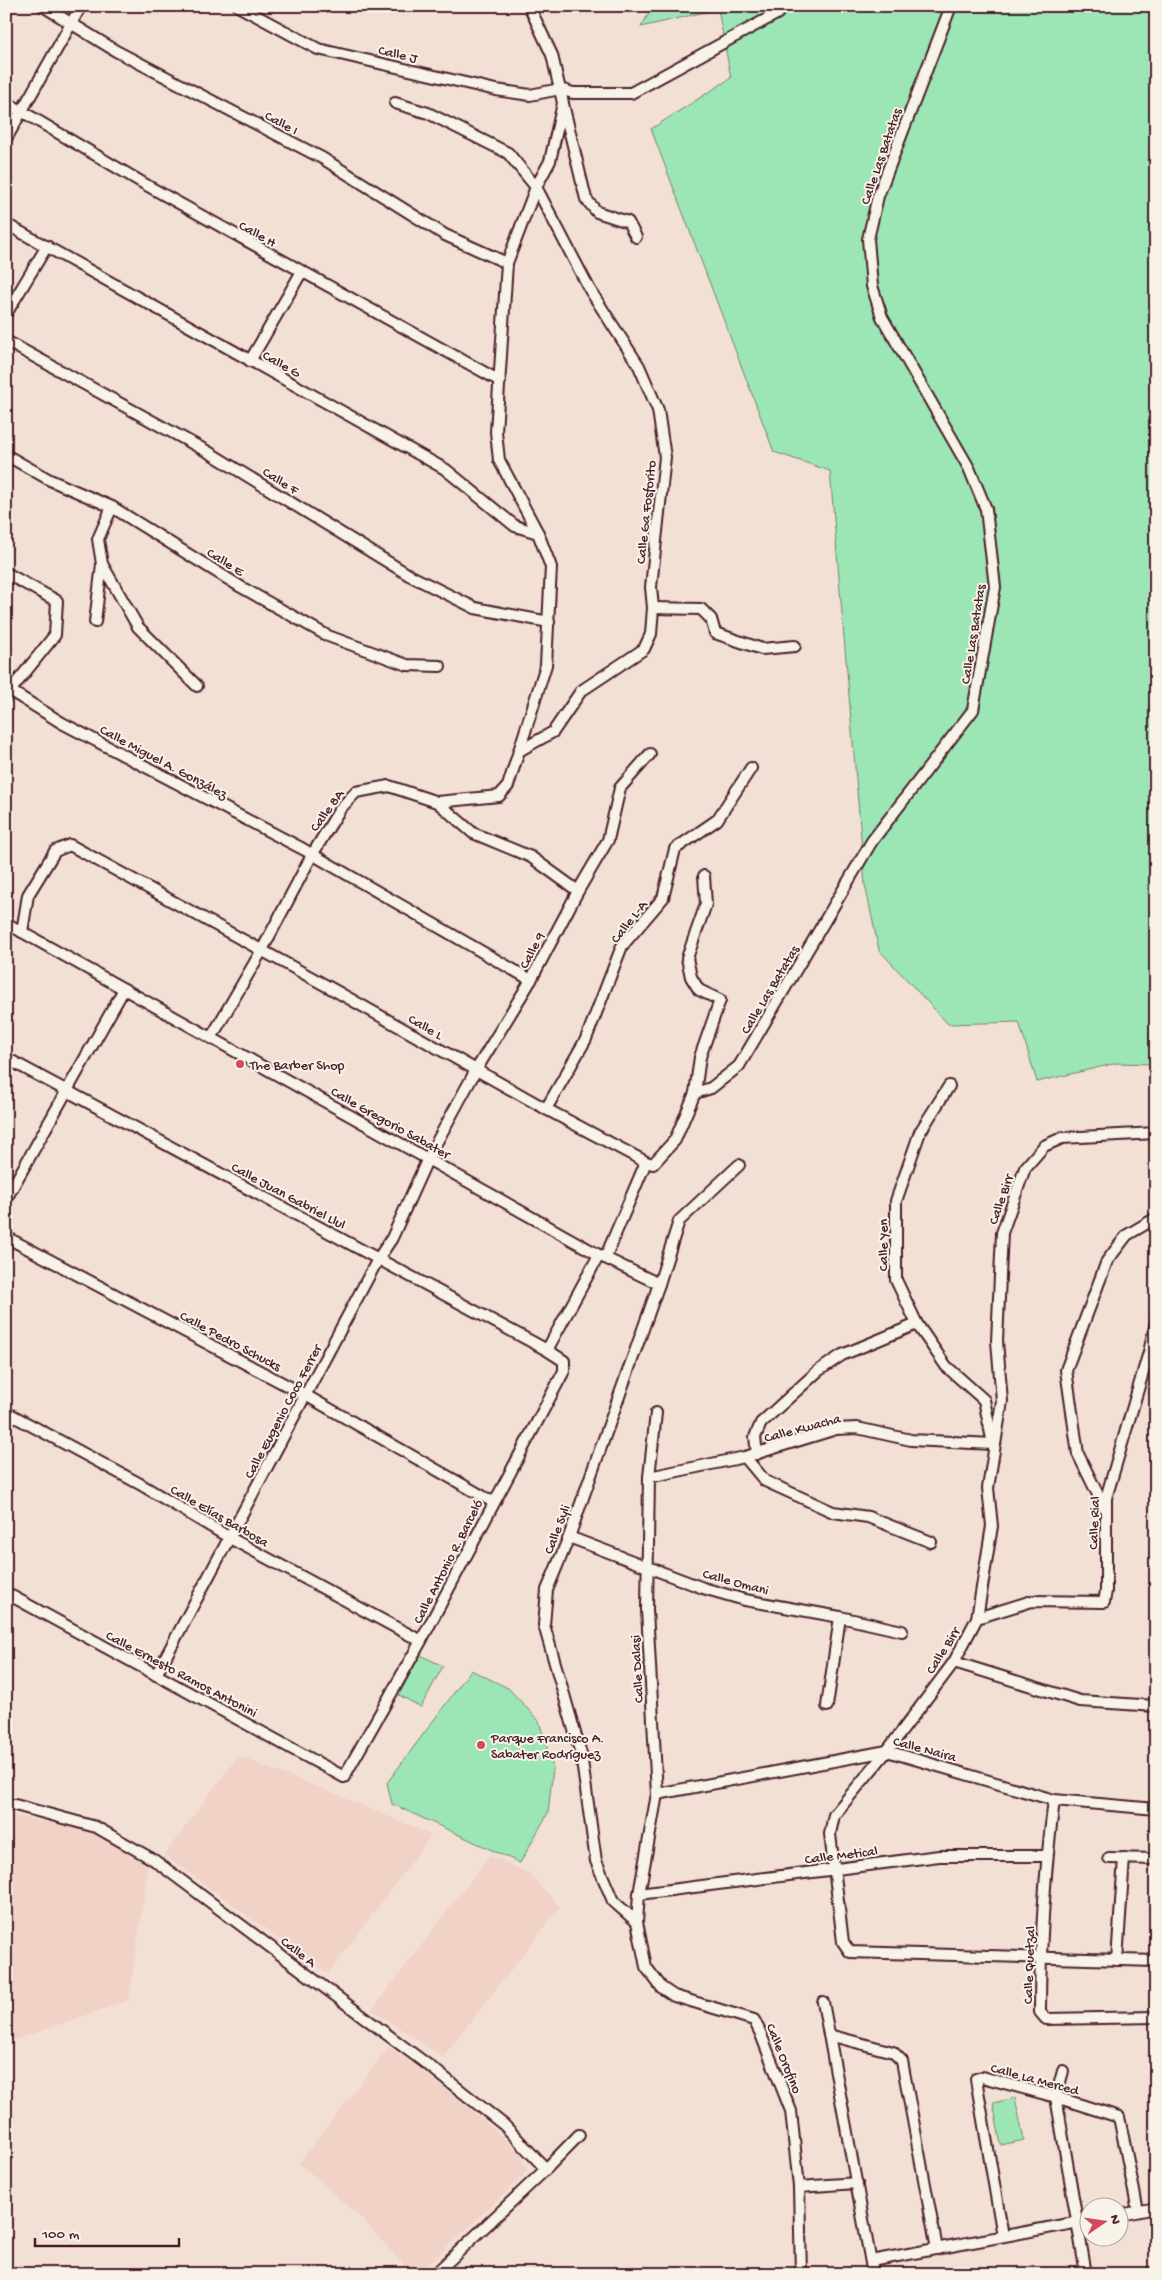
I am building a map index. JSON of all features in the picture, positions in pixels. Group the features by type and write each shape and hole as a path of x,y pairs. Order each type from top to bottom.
{"street":[{"name":"Calle I","path":"43,6 116,51 322,158 445,235 507,263"},
{"path":"6,139 81,6"},
{"name":"Calle J","path":"238,6 318,49 496,90 530,95 560,89"},
{"name":"Calle Las Batatas","path":"695,1093 711,1088 739,1066 872,841 973,710 995,587 986,509 969,468 882,317 872,286 868,239 878,196 951,6"},
{"path":"532,7 552,56 586,199 597,212 628,222 636,237"},
{"path":"560,89 573,93 632,93 778,13"},
{"name":"Calle H","path":"6,102 148,186 500,381"},
{"name":"Calle Ga Fosforito","path":"395,103 428,113 508,153 536,187 590,290 639,366 658,410 665,457 651,587 653,608 652,634 644,649 581,690 553,732 519,751"},
{"path":"437,802 498,796 508,786 546,665 551,567 538,533 499,460 496,432 507,263 536,187 550,161 563,103"},
{"name":"Calle G","path":"6,224 445,470 515,526 538,533"},
{"path":"6,314 46,246"},
{"path":"250,361 301,272"},
{"name":"Calle F","path":"6,341 210,453 409,575 474,608 549,622"},
{"name":"Calle E","path":"6,455 50,480 112,507 241,587 328,636 408,665 440,666"},
{"path":"95,622 102,564 98,539 112,507"},
{"path":"102,564 138,627 197,686"},
{"path":"6,573 57,601 55,635 8,691"},
{"path":"653,608 701,609 711,619 715,633 762,649 795,646"},
{"name":"Calle Miguel A. González","path":"8,691 62,723 312,855 531,980"},
{"name":"Calle 9","path":"428,1158 476,1070 531,980 578,890 608,840 620,788 650,754"},
{"name":"Calle L-A","path":"546,1109 586,1039 622,946 663,898 675,849 717,820 751,768"},
{"name":"Calle 8A","path":"211,1038 262,950 312,855 340,809 356,792 389,786 437,802 473,833 531,857 578,890"},
{"name":"Calle L","path":"22,932 28,895 55,851 70,845 546,1109 646,1162"},
{"path":"547,1350 602,1256 646,1162 653,1164 675,1140 695,1093 700,1057 720,1000 699,990 690,977 688,958 706,904 704,876"},
{"name":"Calle Gregorio Sabater","path":"6,923 602,1256 631,1268 659,1284"},
{"path":"6,1199 124,989"},
{"name":"Calle Juan Gabriel Llul","path":"6,1058 559,1358"},
{"name":"Calle Yen","path":"949,1086 920,1132 896,1201 896,1280 917,1324 946,1366 984,1400 993,1444"},
{"name":"Calle Birr","path":"1156,1133 1062,1138 1044,1146 1025,1168 1002,1234 998,1341 1002,1401 993,1444 988,1488 992,1526 977,1618 954,1662 834,1815 830,1834 843,1942 850,1952 1156,1961"},
{"name":"Calle Eugenio Coco Ferrer","path":"156,1675 307,1396 378,1259 392,1238 428,1158"},
{"name":"Calle Syli","path":"637,1922 613,1901 596,1860 581,1754 544,1626 547,1590 569,1537 659,1284 678,1221 739,1165"},
{"path":"1106,1510 1078,1454 1066,1370 1107,1261 1127,1235 1156,1218"},
{"name":"Calle Pedro Schucks","path":"6,1237 307,1396 494,1502"},
{"name":"Calle Rial","path":"977,1618 1032,1600 1104,1602 1106,1591 1106,1498 1156,1322"},
{"path":"757,1454 754,1437 761,1423 818,1371 842,1355 917,1324"},
{"name":"Calle Antonio R. Barceló","path":"344,1777 421,1640 564,1371 564,1361 559,1358"},
{"name":"Calle Elías Barbosa","path":"6,1412 140,1484 230,1538 421,1640"},
{"name":"Calle Dalasi","path":"637,1922 639,1894 657,1794 647,1610 649,1477 656,1413"},
{"name":"Calle Kwacha","path":"649,1477 757,1454 836,1429 857,1428 911,1440 993,1444"},
{"path":"745,1457 765,1481 833,1512 868,1517 930,1542"},
{"name":"Calle Omani","path":"569,1537 649,1568 745,1600 840,1617 902,1632"},
{"name":"Calle Ernesto Ramos Antonini","path":"6,1593 344,1777"},
{"path":"827,1706 840,1617"},
{"path":"954,1662 1080,1701 1156,1706"},
{"name":"Calle Naira","path":"657,1794 886,1750 1054,1800 1156,1809"},
{"name":"Calle Quetzal","path":"1054,1800 1047,1856 1040,1959 1040,2012 1046,2019 1156,2017"},
{"name":"Calle A","path":"6,1805 16,1805 96,1827 154,1860 436,2071 504,2125 546,2169"},
{"name":"Calle Metical","path":"639,1894 939,1856 1047,1856"},
{"path":"1109,1858 1156,1859"},
{"path":"1116,1960 1124,1858"},
{"name":"Calle Orofino","path":"637,1922 646,1967 662,1988 674,1996 754,2020 760,2032 791,2110 799,2187 801,2274"},
{"path":"822,2002 873,2274"},
{"path":"829,2035 893,2052 902,2061 937,2249"},
{"path":"1063,2071 1056,2097 1086,2274"},
{"name":"Calle La Merced","path":"1004,2236 976,2079 982,2077 1056,2097 1119,2117 1138,2211"},
{"path":"435,2274 546,2169 579,2135"},
{"path":"799,2187 857,2183"},
{"path":"1130,2213 1156,2208"},
{"path":"870,2262 1080,2222"},
{"path":"1146,2274 1156,2272"}],"shaded area":[{"path":"6,1654 14,1658 9,1790 6,1790"},
{"path":"238,1756 333,1793 432,1835 328,1974 164,1855"},
{"path":"6,1814 53,1823 99,1836 148,1866 129,2000 6,2043"},
{"path":"490,1855 530,1874 560,1907 443,2057 372,2010"},
{"path":"389,2047 456,2096 520,2153 526,2168 524,2175 418,2274 412,2274 362,2219 299,2163"}],"green space":[{"path":"653,6 1156,6 1156,1064 1117,1063 1037,1082 1019,1022 948,1024 879,950 865,885 830,471 774,452 651,129 731,78 718,9 641,27"},
{"path":"420,1655 443,1666 421,1707 399,1695"},
{"name":"Parque Francisco A. Sabater Rodríguez","path":"471,1670 508,1688 539,1721 553,1768 548,1813 520,1863 392,1804 387,1783"},
{"path":"1015,2098 1024,2140 1001,2145 993,2103"}],"place":[{"name":"The Barber Shop","path":"240,1064"},
{"name":"Parque Francisco A. Sabater Rodríguez","path":"481,1745"}]}
